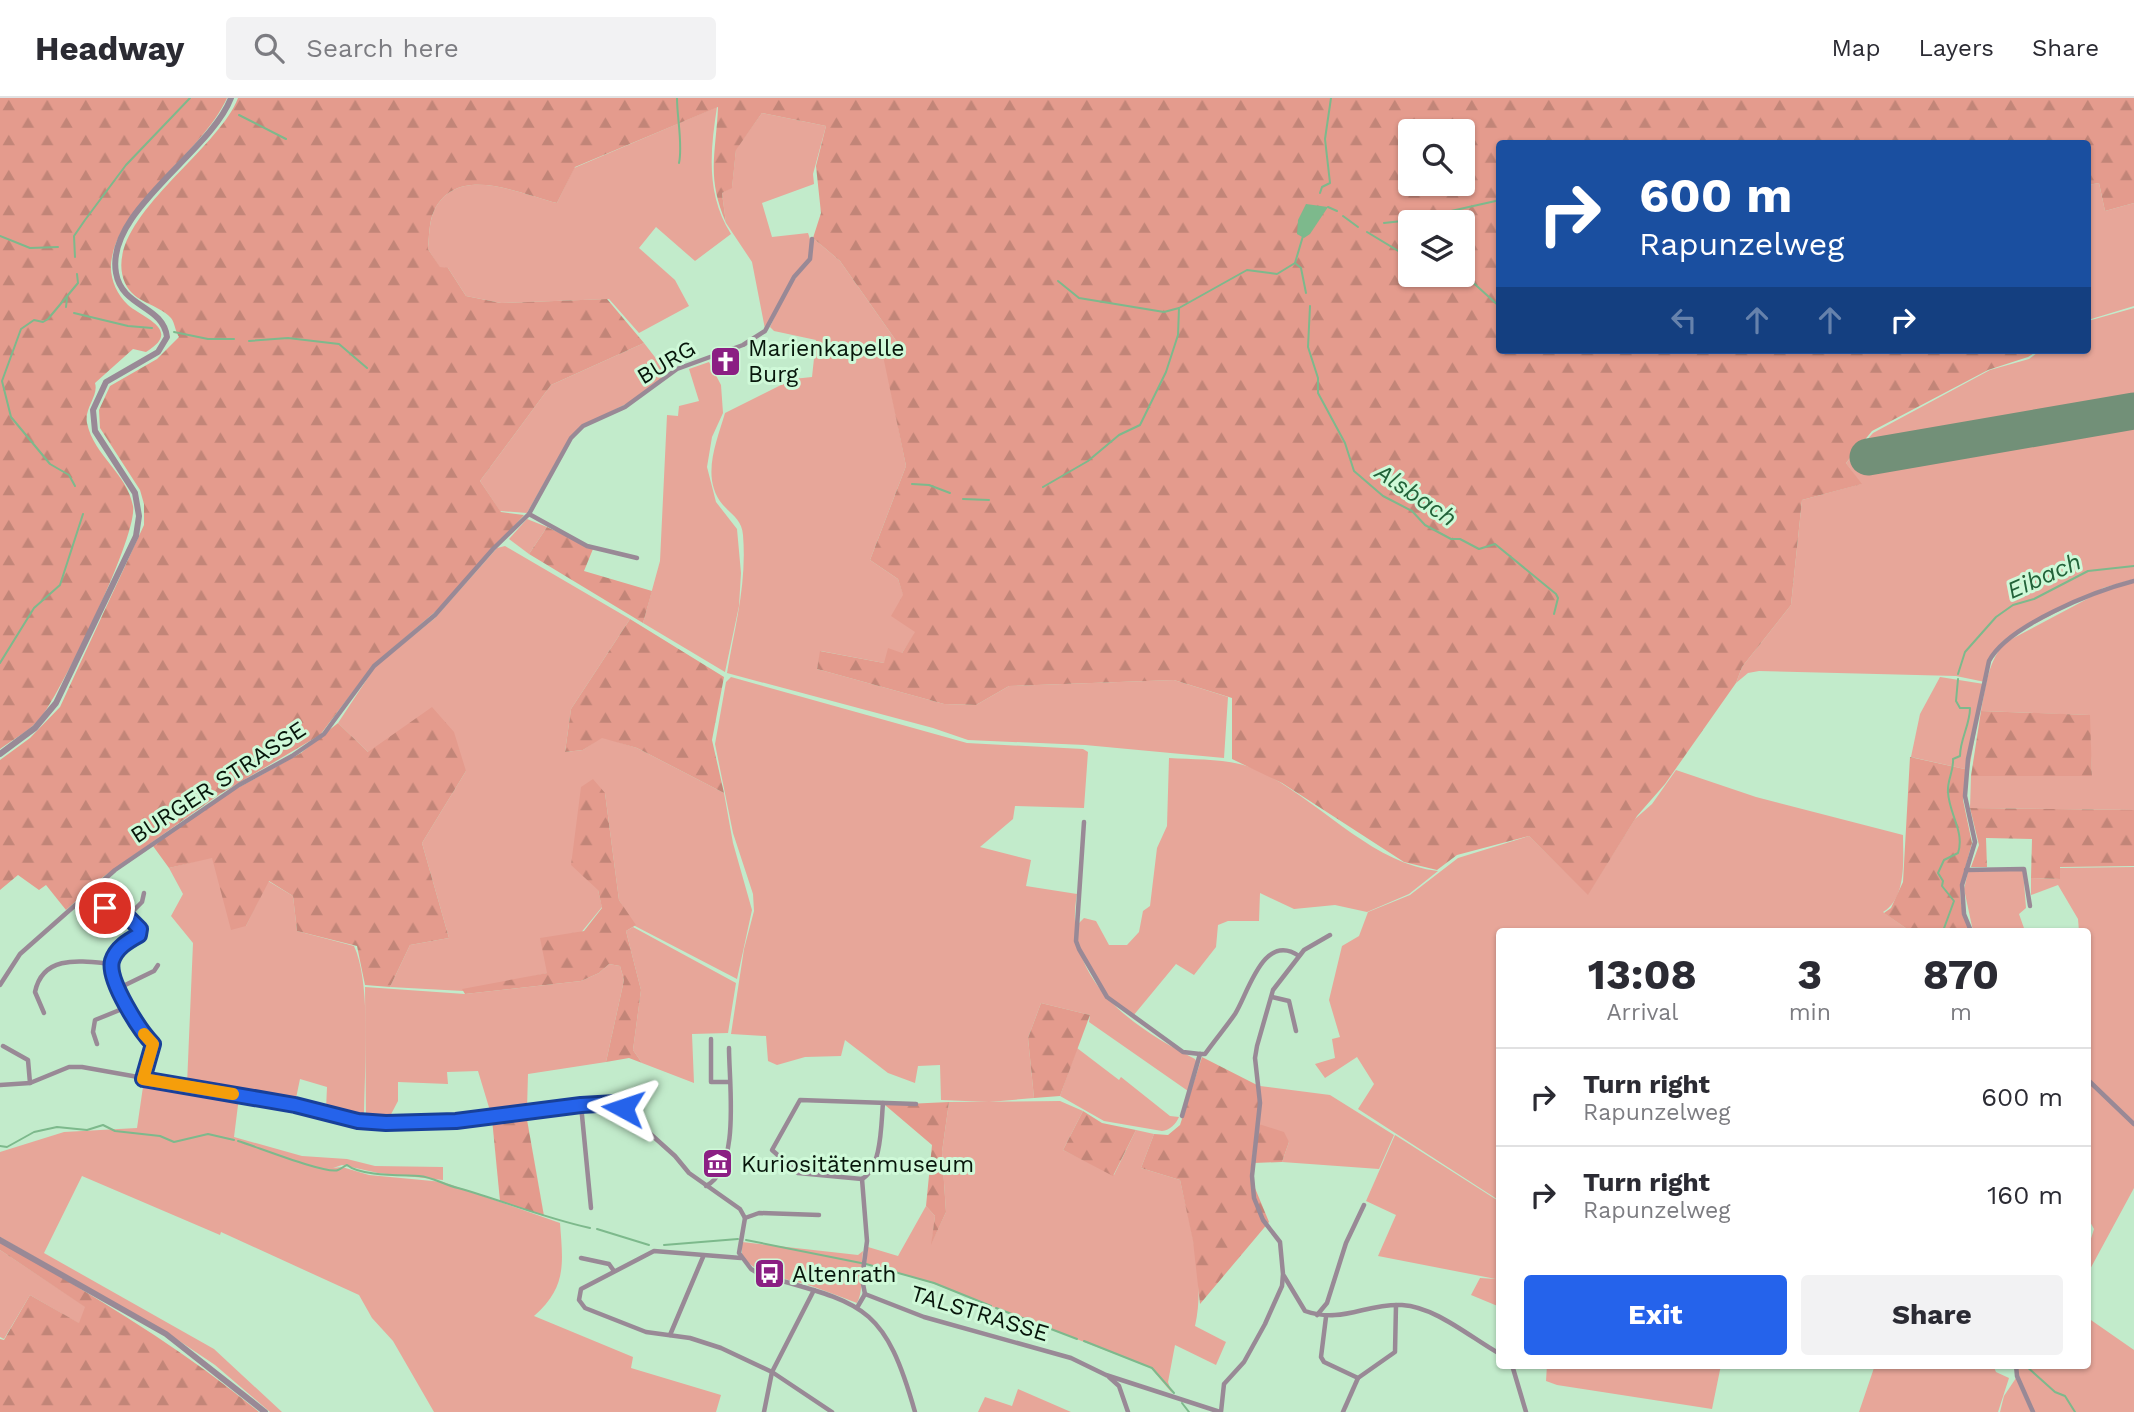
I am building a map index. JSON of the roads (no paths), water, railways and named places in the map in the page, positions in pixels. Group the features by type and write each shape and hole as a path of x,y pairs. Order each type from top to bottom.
{"street":[{"path":"0,754 35,728 56,703 136,536 139,516 135,493 95,431 93,411 106,382 158,352 167,337 161,320 133,302 121,287 116,268 118,247 135,217 214,127 231,98"},
{"name":"BURG","path":"503,540 529,514 571,438 583,426 625,407 677,369 743,345 765,331 794,277 810,259 812,239"},
{"path":"529,514 587,546 637,558"},
{"name":"BURGER STRASSE","path":"0,985 20,954 115,870 218,798 324,734 335,724 374,666 435,615 503,540"},
{"path":"1970,928 1963,905 1962,885 1975,842 1965,796 1968,759 1984,679 1995,650 2038,622 2101,591 2134,581"},
{"path":"1084,822 1076,941 1084,960 1107,997 1183,1052 1205,1054 1237,1011 1249,981 1265,960 1280,950 1292,951 1299,956"},
{"path":"1966,870 2024,869 2030,906"},
{"path":"129,915 142,902 144,893"},
{"path":"92,910 114,908 129,915 140,932 121,947 111,964 127,1007 153,1044 143,1079"},
{"path":"1220,1412 1224,1384 1244,1362 1282,1286 1280,1242 1257,1210 1252,1177 1260,1102 1255,1058 1273,990 1299,956 1330,935"},
{"path":"44,1013 35,992 40,978 50,966 72,961 111,964"},
{"path":"119,988 155,971 158,965"},
{"path":"1272,997 1289,1001 1296,1031"},
{"path":"97,1044 93,1032 95,1020 127,1007"},
{"path":"711,1039 711,1082 729,1082"},
{"path":"3,1046 28,1060 30,1083"},
{"path":"706,1186 718,1178 725,1166 732,1138 729,1048"},
{"path":"1182,1116 1200,1054"},
{"path":"0,1085 30,1083 69,1067 295,1105 358,1121 386,1123 456,1121 616,1103 706,1186 740,1209 745,1218 739,1253 741,1258 761,1275 858,1306 885,1332 896,1353 915,1412"},
{"path":"2091,1083 2134,1124"},
{"path":"883,1103 877,1149 869,1173 862,1179 798,1173 772,1150 802,1099 916,1104"},
{"path":"581,1105 591,1208"},
{"path":"858,1306 865,1294 862,1287 867,1226 862,1179"},
{"path":"1317,1315 1327,1303 1346,1243 1363,1205"},
{"path":"745,1218 759,1213 819,1215"},
{"path":"0,1240 166,1334 265,1412"},
{"path":"741,1258 654,1251 581,1289 579,1297 585,1308 646,1332 722,1348 772,1372 832,1412"},
{"path":"670,1335 703,1257"},
{"path":"580,1258 608,1264 614,1271"},
{"path":"1283,1274 1300,1305 1317,1315 1326,1317 1406,1305 1438,1317 1496,1352"},
{"path":"764,1412 772,1372 814,1290"},
{"name":"TALSTRASSE","path":"865,1294 923,1317 1071,1358 1106,1375 1220,1412"},
{"path":"1347,1412 1358,1378 1395,1352 1396,1305"},
{"path":"1326,1317 1321,1357 1324,1362 1358,1378"},
{"path":"1513,1369 1525,1412"},
{"path":"2017,1369 2033,1412"},
{"path":"1106,1375 1119,1386 1128,1412"}],"waterway":[{"path":"75,257 74,236 85,220 126,165 190,98"},
{"path":"677,98 679,163"},
{"name":"Alsbach","path":"1320,193 1322,187 1330,183 1325,139 1331,98"},
{"path":"239,115 286,139"},
{"path":"1384,223 1411,220 1496,201"},
{"path":"1328,207 1337,211"},
{"path":"1343,216 1358,227"},
{"path":"1367,232 1398,251"},
{"path":"0,236 30,248 58,247"},
{"name":"Alsbach","path":"1303,236 1295,263 1301,268 1306,293"},
{"path":"1043,487 1088,461 1119,435 1140,425 1166,372 1178,335 1179,308 1247,270 1277,274 1295,263"},
{"path":"75,486 69,475 50,464 11,417 2,381 21,329 34,320 43,322 48,319 78,283 77,274"},
{"path":"1058,281 1079,298 1164,312 1179,308"},
{"path":"1475,284 1496,303"},
{"path":"66,307 67,298"},
{"name":"Alsbach","path":"1310,306 1308,347 1318,378 1318,393 1345,443 1354,471 1383,496 1412,511 1425,525 1451,539 1460,539 1479,549 1495,544 1556,594 1558,598 1554,614"},
{"path":"74,313 128,326 152,328"},
{"path":"174,332 208,339 234,339"},
{"path":"249,341 288,338 339,344 367,368"},
{"path":"912,484 929,485 950,493"},
{"path":"963,499 989,500"},
{"path":"0,663 34,608 60,585 83,514"},
{"name":"Eibach","path":"1958,674 1965,652 1996,617 2013,605 2034,599 2088,571 2134,566"},
{"name":"Eibach","path":"1944,928 1954,901 1942,886 1943,881 1938,873 1944,860 1958,853 1960,845 1948,788 1953,759 1960,756 1970,708 1960,708 1956,701 1958,679"},
{"path":"0,1146 7,1147 34,1132 57,1127 87,1130 103,1125 115,1131 160,1136 174,1142 208,1134 234,1140"},
{"path":"238,1141 320,1168 338,1170 347,1165 370,1173 429,1178 590,1228"},
{"path":"597,1229 649,1245"},
{"path":"664,1245 738,1239"},
{"path":"746,1240 866,1264 934,1283 991,1306"},
{"path":"996,1308 1077,1339"},
{"path":"1084,1341 1152,1368 1174,1393"},
{"name":"Eibach","path":"2029,1369 2055,1392 2065,1396 2075,1412"},
{"path":"1182,1403 1189,1412"}],"place":[{"name":"Marienkapelle Burg","path":"725,361"},
{"name":"Kuriositätenmuseum","path":"718,1164"},
{"name":"Altenrath","path":"769,1274"}]}
